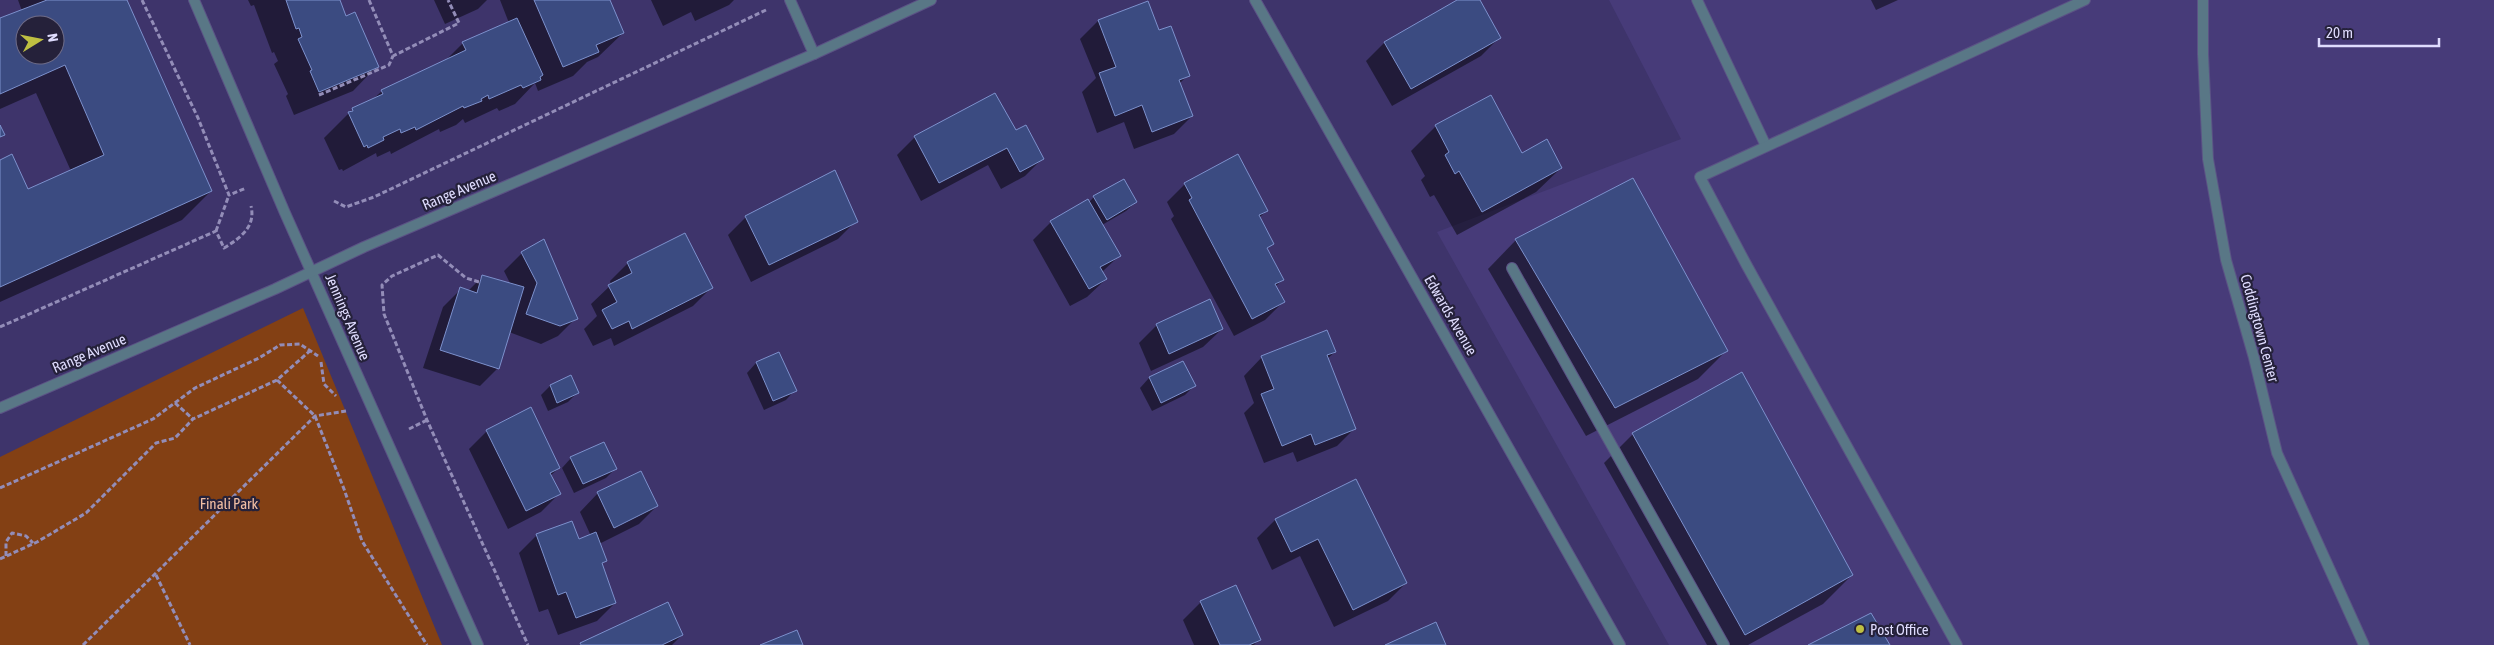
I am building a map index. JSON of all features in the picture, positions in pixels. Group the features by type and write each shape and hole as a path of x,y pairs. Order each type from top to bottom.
{"street":[{"name":"Jennings Avenue","path":"194,0 339,335 478,645"},
{"path":"790,0 814,54"},
{"name":"Range Avenue","path":"0,408 814,54 931,0"},
{"name":"Edwards Avenue","path":"1254,0 1620,645"},
{"path":"1697,0 1766,146"},
{"path":"1957,645 1746,264 1700,177 2086,0"},
{"name":"Coddingtown Center","path":"2203,0 2203,54 2208,159 2226,260 2254,358 2277,453 2364,645"},
{"path":"1512,268 1724,645"}],"path":[{"path":"142,0 198,118 229,195 216,231 224,248 249,228 252,210 250,199"},
{"path":"369,0 393,56"},
{"path":"319,95 382,68 389,64 393,56 460,24 448,0"},
{"path":"334,201 346,207 374,197 771,7"},
{"path":"229,195 246,188 248,193"},
{"path":"0,327 216,231"},
{"path":"480,282 466,278 438,255 392,276 382,285 381,306 427,420 528,645"},
{"path":"0,559 86,513 156,443 175,438 193,419 277,380 311,349 339,335"},
{"path":"0,488 153,419 195,388 259,358 280,345 300,344 311,349"},
{"path":"277,380 315,416 362,541 427,645"},
{"path":"83,645 315,416 351,410 366,396"},
{"path":"175,403 193,419"},
{"path":"6,556 6,542 12,533 26,536 33,543"},
{"path":"156,575 190,645"}],"shaded area":[{"path":"1609,0 2494,0 2494,645 1669,645 1437,232 1681,139"}],"green space":[{"name":"Finali Park","path":"303,308 442,645 0,645 0,457"}],"building":[{"path":"47,0 127,0 212,191 0,287 0,160 12,154 28,189 104,155 65,65 0,94 0,18"},
{"path":"286,0 340,0 346,16 355,12 379,67 319,92 310,71 312,70 298,39 302,37 299,28 296,29"},
{"path":"534,0 610,0 624,33 596,45 599,52 563,67"},
{"path":"1457,0 1480,0 1501,38 1411,89 1384,42"},
{"path":"1148,1 1159,30 1171,26 1190,76 1179,80 1193,116 1152,132 1142,105 1115,116 1099,73 1116,67 1098,20"},
{"path":"517,18 543,75 540,77 541,80 523,88 521,85 489,99 488,95 481,99 482,101 464,108 463,106 416,130 415,127 401,133 400,129 383,137 384,140 368,148 367,145 364,147 348,112 353,111 352,108 383,94 381,90 466,50 462,42"},
{"path":"995,93 1016,130 1026,125 1044,159 1020,172 1007,148 939,183 914,136"},
{"path":"1491,95 1522,153 1547,139 1562,168 1482,212 1459,171 1455,174 1445,155 1449,152 1435,125"},
{"path":"0,125 5,135 0,137"},
{"path":"1238,154 1268,211 1259,215 1274,244 1267,248 1284,280 1275,284 1285,302 1252,319 1189,200 1192,198 1184,183"},
{"path":"835,170 858,222 769,265 745,216"},
{"path":"1633,178 1728,351 1615,408 1515,239"},
{"path":"1124,179 1137,202 1107,220 1093,196"},
{"path":"1088,199 1121,256 1100,267 1107,279 1089,289 1050,221"},
{"path":"685,233 713,288 632,329 629,321 612,329 602,310 617,302 608,285 632,273 627,262"},
{"path":"544,239 578,319 560,326 526,314 537,283 521,252"},
{"path":"482,275 524,287 499,369 440,350 460,287 477,293"},
{"path":"1210,299 1223,329 1169,354 1156,324"},
{"path":"1327,330 1336,352 1327,355 1356,429 1315,445 1311,434 1282,446 1261,394 1274,389 1261,356"},
{"path":"779,352 797,391 773,401 756,362"},
{"path":"1183,361 1196,386 1161,403 1149,377"},
{"path":"1742,372 1853,575 1745,635 1632,433"},
{"path":"571,375 579,393 557,403 550,385"},
{"path":"531,407 560,468 550,473 561,494 526,511 486,430"},
{"path":"604,442 617,469 583,484 570,457"},
{"path":"641,471 658,506 614,528 597,492"},
{"path":"1356,479 1407,583 1353,610 1318,539 1291,552 1275,519"},
{"path":"572,521 579,539 596,532 607,561 602,563 616,603 576,618 566,592 558,595 536,534"},
{"path":"1236,585 1261,640 1249,645 1220,645 1200,601"},
{"path":"668,602 683,635 662,645 581,645 580,643"},
{"name":"Post Office","path":"1871,613 1890,645 1808,645"},
{"path":"1436,622 1446,645 1385,645"},
{"path":"797,630 803,645 760,645"}],"place":[{"name":"Post Office","path":"1860,629"}]}
